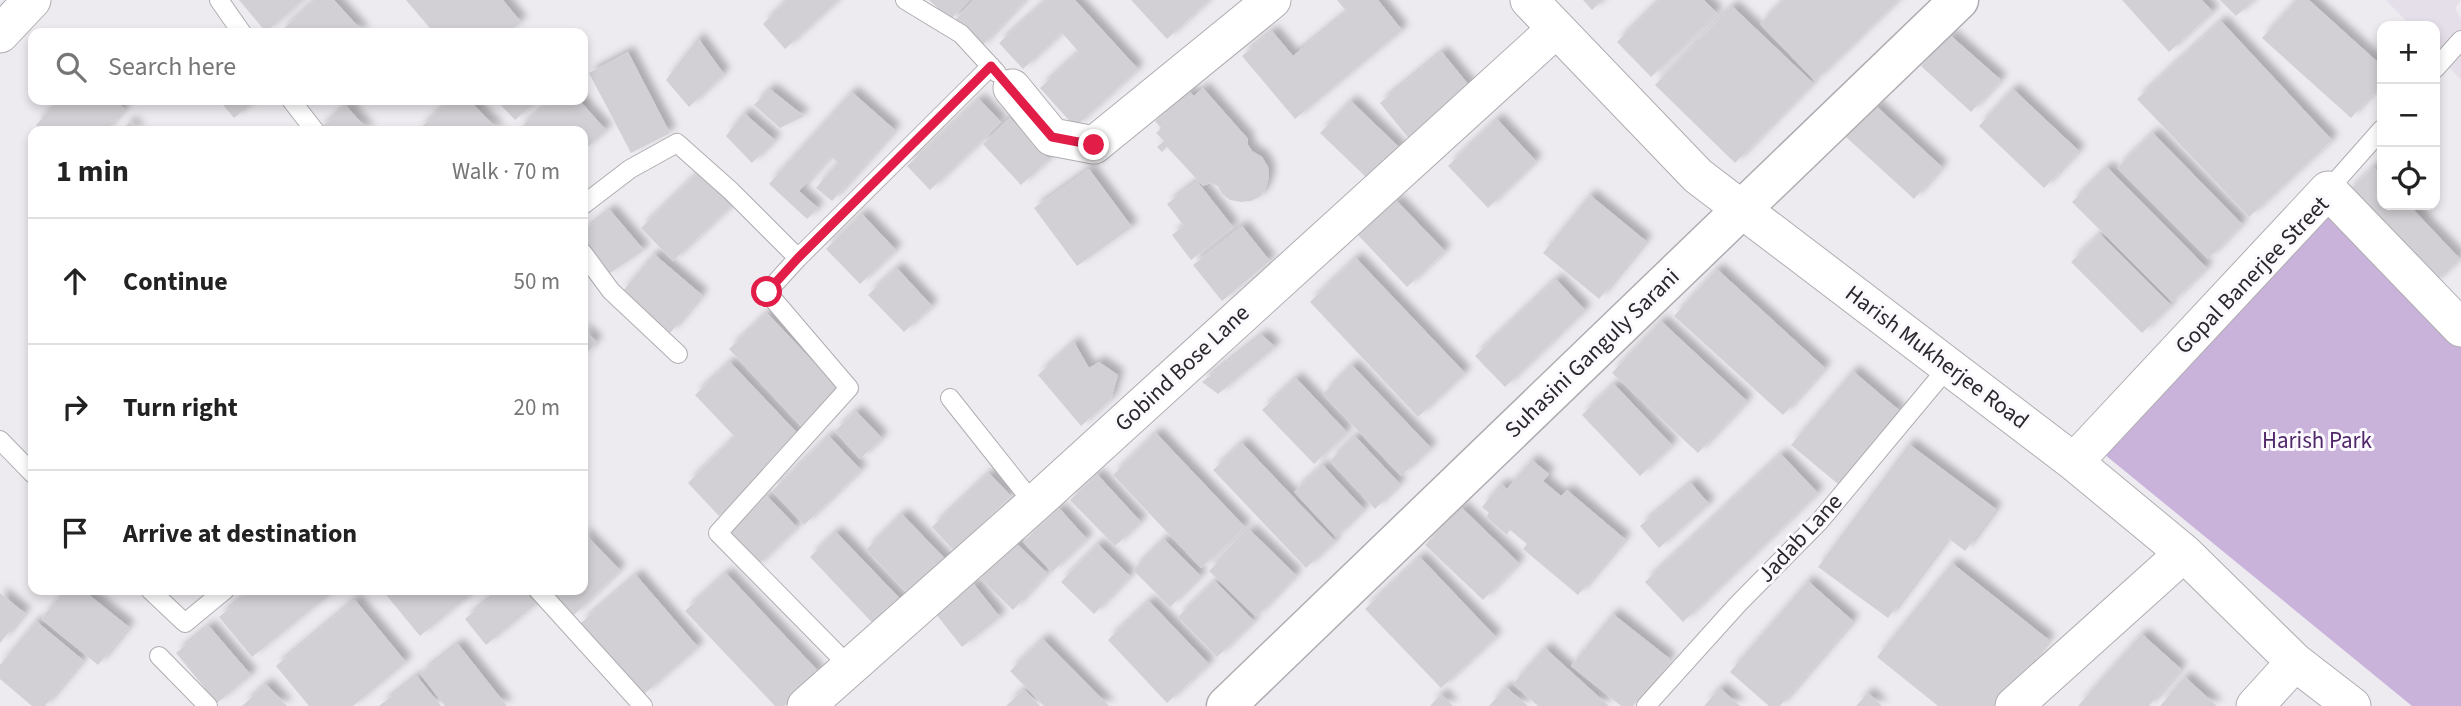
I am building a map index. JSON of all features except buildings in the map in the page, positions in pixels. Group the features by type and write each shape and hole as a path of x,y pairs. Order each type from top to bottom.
{"street":[{"path":"0,34 32,0"},
{"path":"1001,77 1052,137 1094,145 1272,0"},
{"name":"Harish Mukherjee Road","path":"1529,0 1698,176 2074,462 2185,553 2295,662 2352,706"},
{"name":"Suhasini Ganguly Sarani","path":"1226,706 1959,0"},
{"name":"Gobind Bose Lane","path":"806,706 1034,504 1556,29"},
{"name":"Gopal Banerjee Street","path":"2074,462 2328,190 2461,328"},
{"path":"2014,706 2185,553"},
{"path":"2255,706 2295,662"}],"lane":[{"path":"219,0 239,28"},
{"path":"850,667 718,533 849,388 767,292 798,258 1001,77 961,34 905,0"},
{"path":"2440,63 2461,40"},
{"path":"295,105 311,126"},
{"path":"2328,190 2377,135"},
{"path":"588,201 630,169 677,142 798,258"},
{"path":"588,260 611,291 678,354"},
{"name":"Jadab Lane","path":"1646,706 1738,604 1819,522 1949,366"},
{"path":"950,398 1034,504"},
{"path":"0,440 28,469"},
{"path":"155,595 185,623 219,595"},
{"path":"543,595 643,706"},
{"path":"159,656 208,706"}],"shaded area":[{"path":"2386,0 2461,0 2455,8 2461,19 2461,80 2440,57 2440,21 2406,21"}],"green space":[{"name":"Harish Park","path":"2335,208 2461,341 2461,706 2412,706 2104,454"}],"route":[{"path":"767,292 991,66 1052,137 1094,145"}]}
